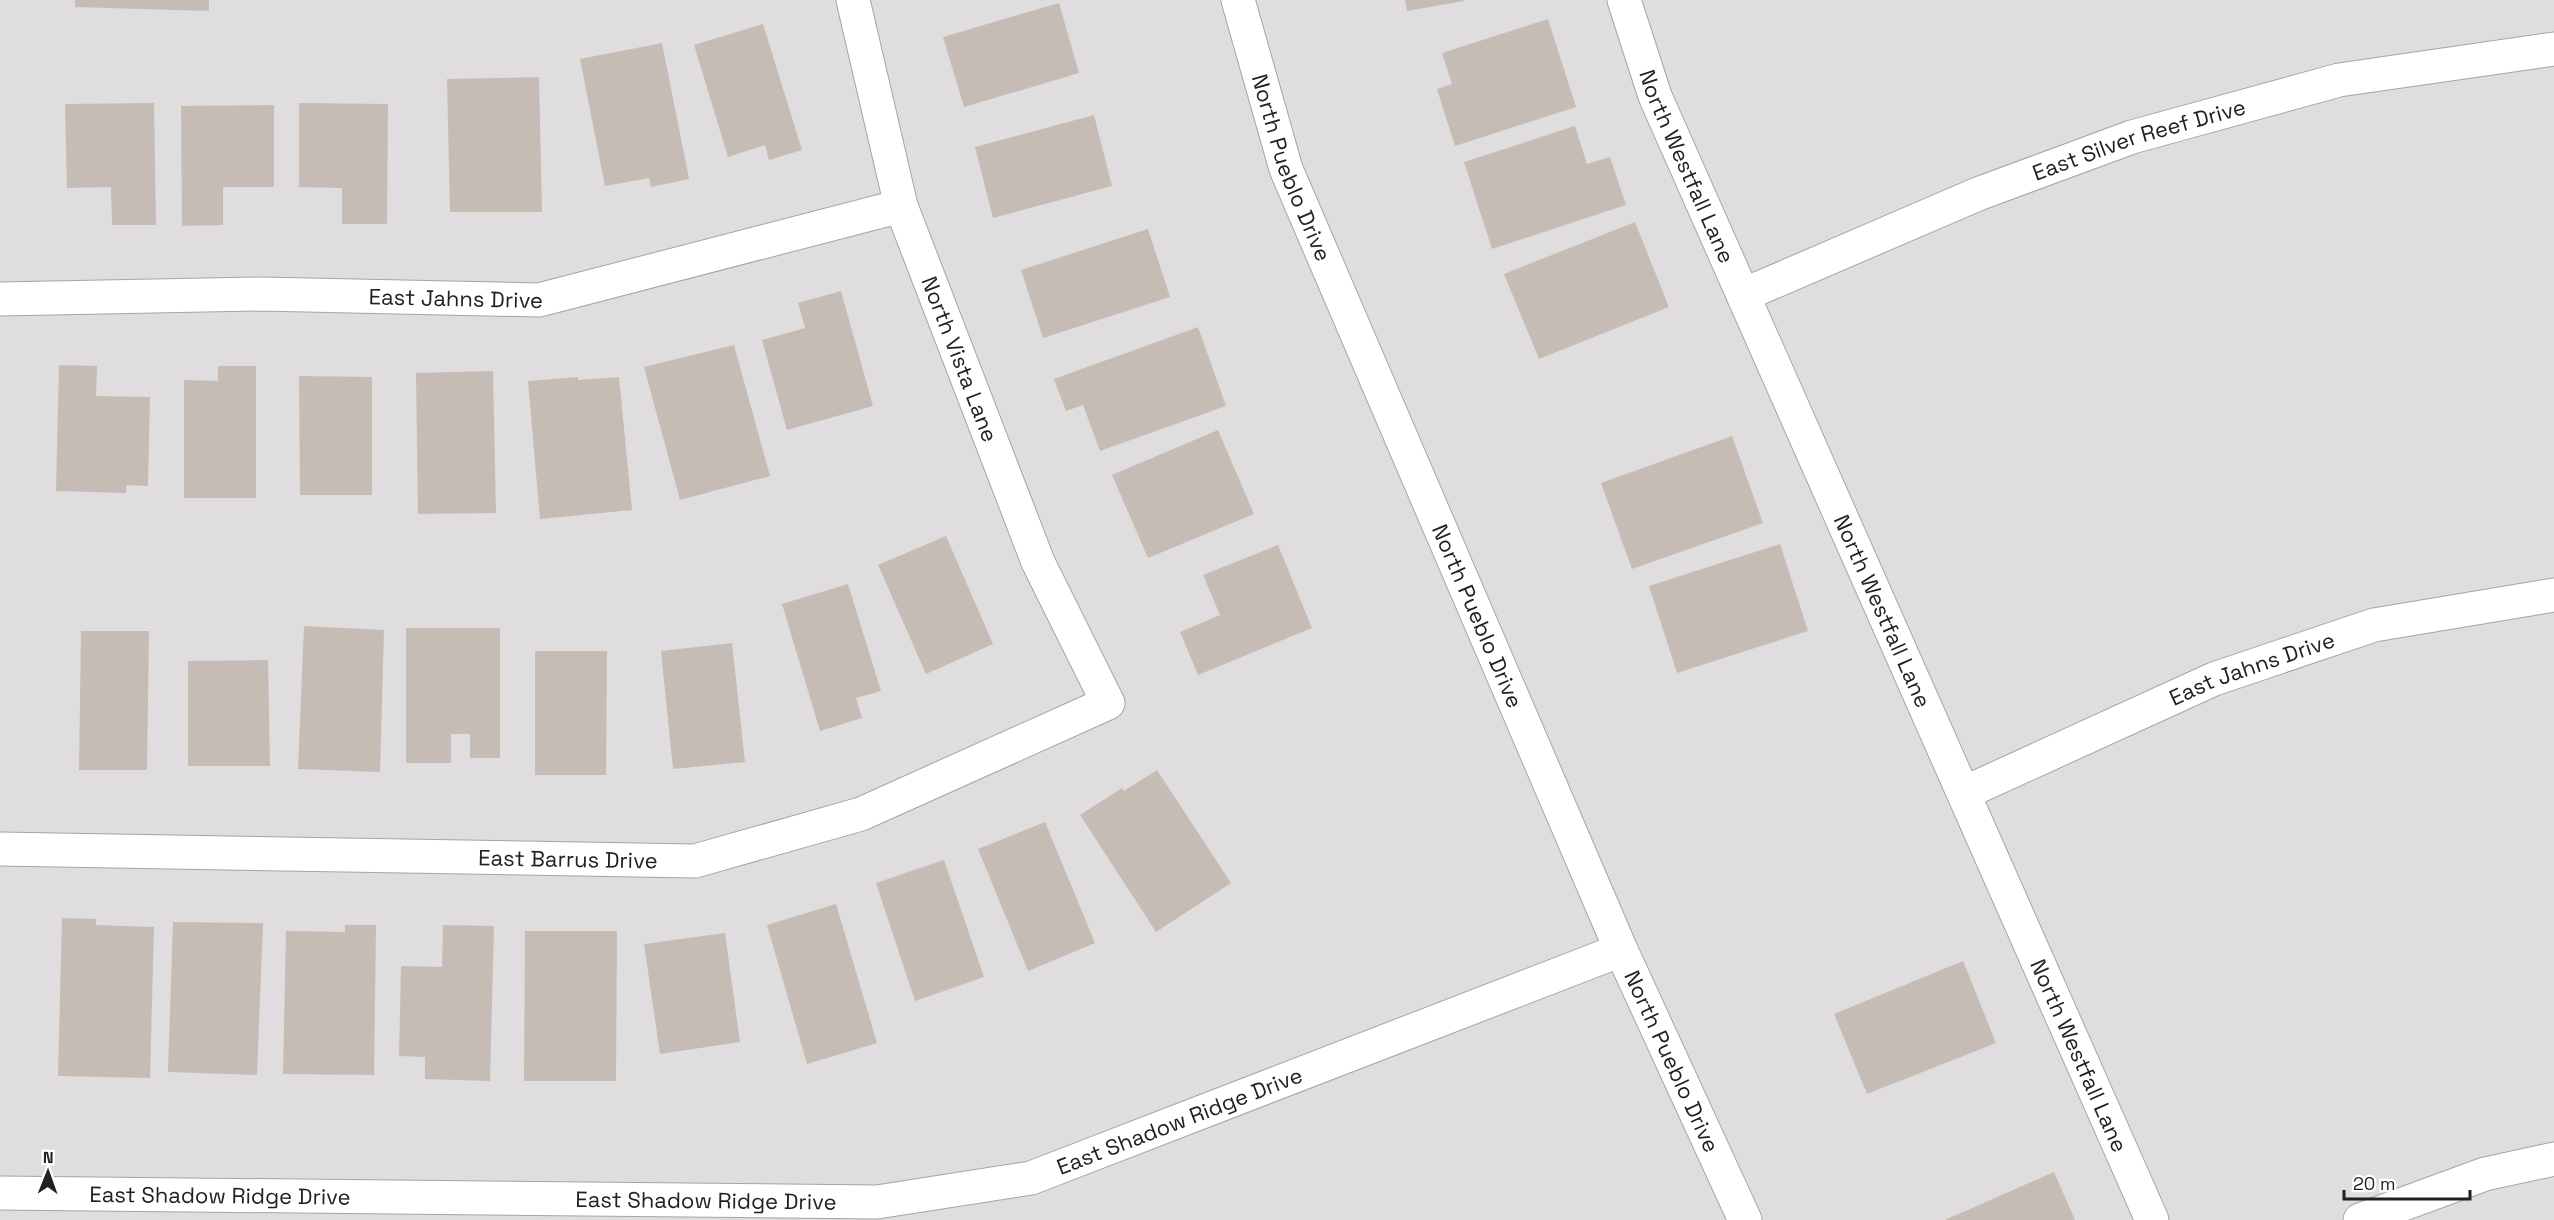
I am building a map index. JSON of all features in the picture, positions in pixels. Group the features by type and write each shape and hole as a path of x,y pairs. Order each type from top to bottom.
{"street":[{"name":"North Vista Lane","path":"853,0 901,206 1038,562 1108,703"},
{"name":"North Pueblo Drive","path":"1238,0 1286,169 1621,950 1745,1220"},
{"name":"North Westfall Lane","path":"1624,0 1655,96 2152,1220"},
{"name":"East Silver Reef Drive","path":"1743,295 1978,194 2132,137 2339,80 2554,49"},
{"name":"East Jahns Drive","path":"0,298 261,294 539,300 901,206"},
{"name":"East Jahns Drive","path":"1964,793 2214,679 2374,625 2554,595"},
{"name":"East Barrus Drive","path":"0,849 695,861 861,813 1108,703"},
{"name":"East Shadow Ridge Drive","path":"0,1193 888,1200 1031,1178 1621,950"},
{"path":"2360,1220 2485,1174 2554,1159"}],"shaded area":[{"path":"0,0 2554,0 2554,1220 0,1220"}],"building":[{"path":"75,0 209,0 209,11 75,7"},
{"path":"1405,0 1463,0 1464,1 1407,11"},
{"path":"1059,3 1079,73 964,107 943,37"},
{"path":"1548,19 1576,107 1455,146 1437,89 1452,84 1442,53"},
{"path":"763,24 802,150 769,160 765,145 728,157 694,45"},
{"path":"662,43 689,179 651,187 649,178 605,186 580,59"},
{"path":"539,77 542,212 450,212 447,79"},
{"path":"154,103 156,225 112,225 111,187 67,188 65,104"},
{"path":"299,103 388,104 387,224 342,224 342,188 299,187"},
{"path":"274,105 274,187 223,187 223,225 182,226 181,106"},
{"path":"1094,115 1112,186 993,218 975,147"},
{"path":"1575,126 1587,164 1610,157 1626,205 1492,249 1464,162"},
{"path":"1635,222 1669,307 1539,359 1504,274"},
{"path":"1148,229 1170,297 1043,338 1021,270"},
{"path":"841,291 873,406 787,430 762,340 805,328 798,303"},
{"path":"1198,327 1226,406 1100,451 1083,405 1066,411 1054,379"},
{"path":"734,345 770,476 680,500 644,367"},
{"path":"59,365 97,366 96,396 150,397 148,486 126,485 126,493 56,491"},
{"path":"218,366 256,366 256,498 184,498 184,380 218,381"},
{"path":"493,371 496,513 418,514 416,373"},
{"path":"299,376 372,377 372,495 300,495"},
{"path":"578,377 578,380 619,377 632,510 540,519 528,381"},
{"path":"1218,430 1254,514 1148,558 1112,475"},
{"path":"1732,436 1763,523 1632,569 1601,483"},
{"path":"946,536 993,644 926,674 878,565"},
{"path":"1780,544 1808,631 1677,673 1649,586"},
{"path":"1278,545 1312,628 1198,675 1180,632 1220,615 1203,575"},
{"path":"848,584 881,691 856,698 862,718 820,731 782,604"},
{"path":"304,626 384,630 380,772 298,769"},
{"path":"406,628 500,628 500,758 470,758 470,734 451,734 451,763 406,763"},
{"path":"81,631 149,631 147,770 79,770"},
{"path":"732,643 745,762 673,769 661,651"},
{"path":"535,651 607,651 606,775 535,775"},
{"path":"268,660 270,766 188,766 188,661"},
{"path":"1157,770 1231,883 1156,932 1080,815 1122,788 1124,791"},
{"path":"1045,822 1095,943 1028,971 978,849"},
{"path":"944,860 984,977 915,1001 876,883"},
{"path":"836,904 877,1043 807,1064 767,925"},
{"path":"62,918 96,919 96,925 154,927 150,1078 58,1076"},
{"path":"173,922 263,923 257,1075 168,1072"},
{"path":"345,925 376,925 374,1075 283,1074 286,931 345,932"},
{"path":"443,925 494,926 490,1081 425,1079 425,1057 399,1056 401,966 442,967"},
{"path":"525,931 617,931 616,1081 524,1081"},
{"path":"725,933 740,1042 660,1054 644,944"},
{"path":"1963,961 1996,1043 1867,1094 1834,1014"},
{"path":"2054,1172 2075,1220 1945,1220"}]}
